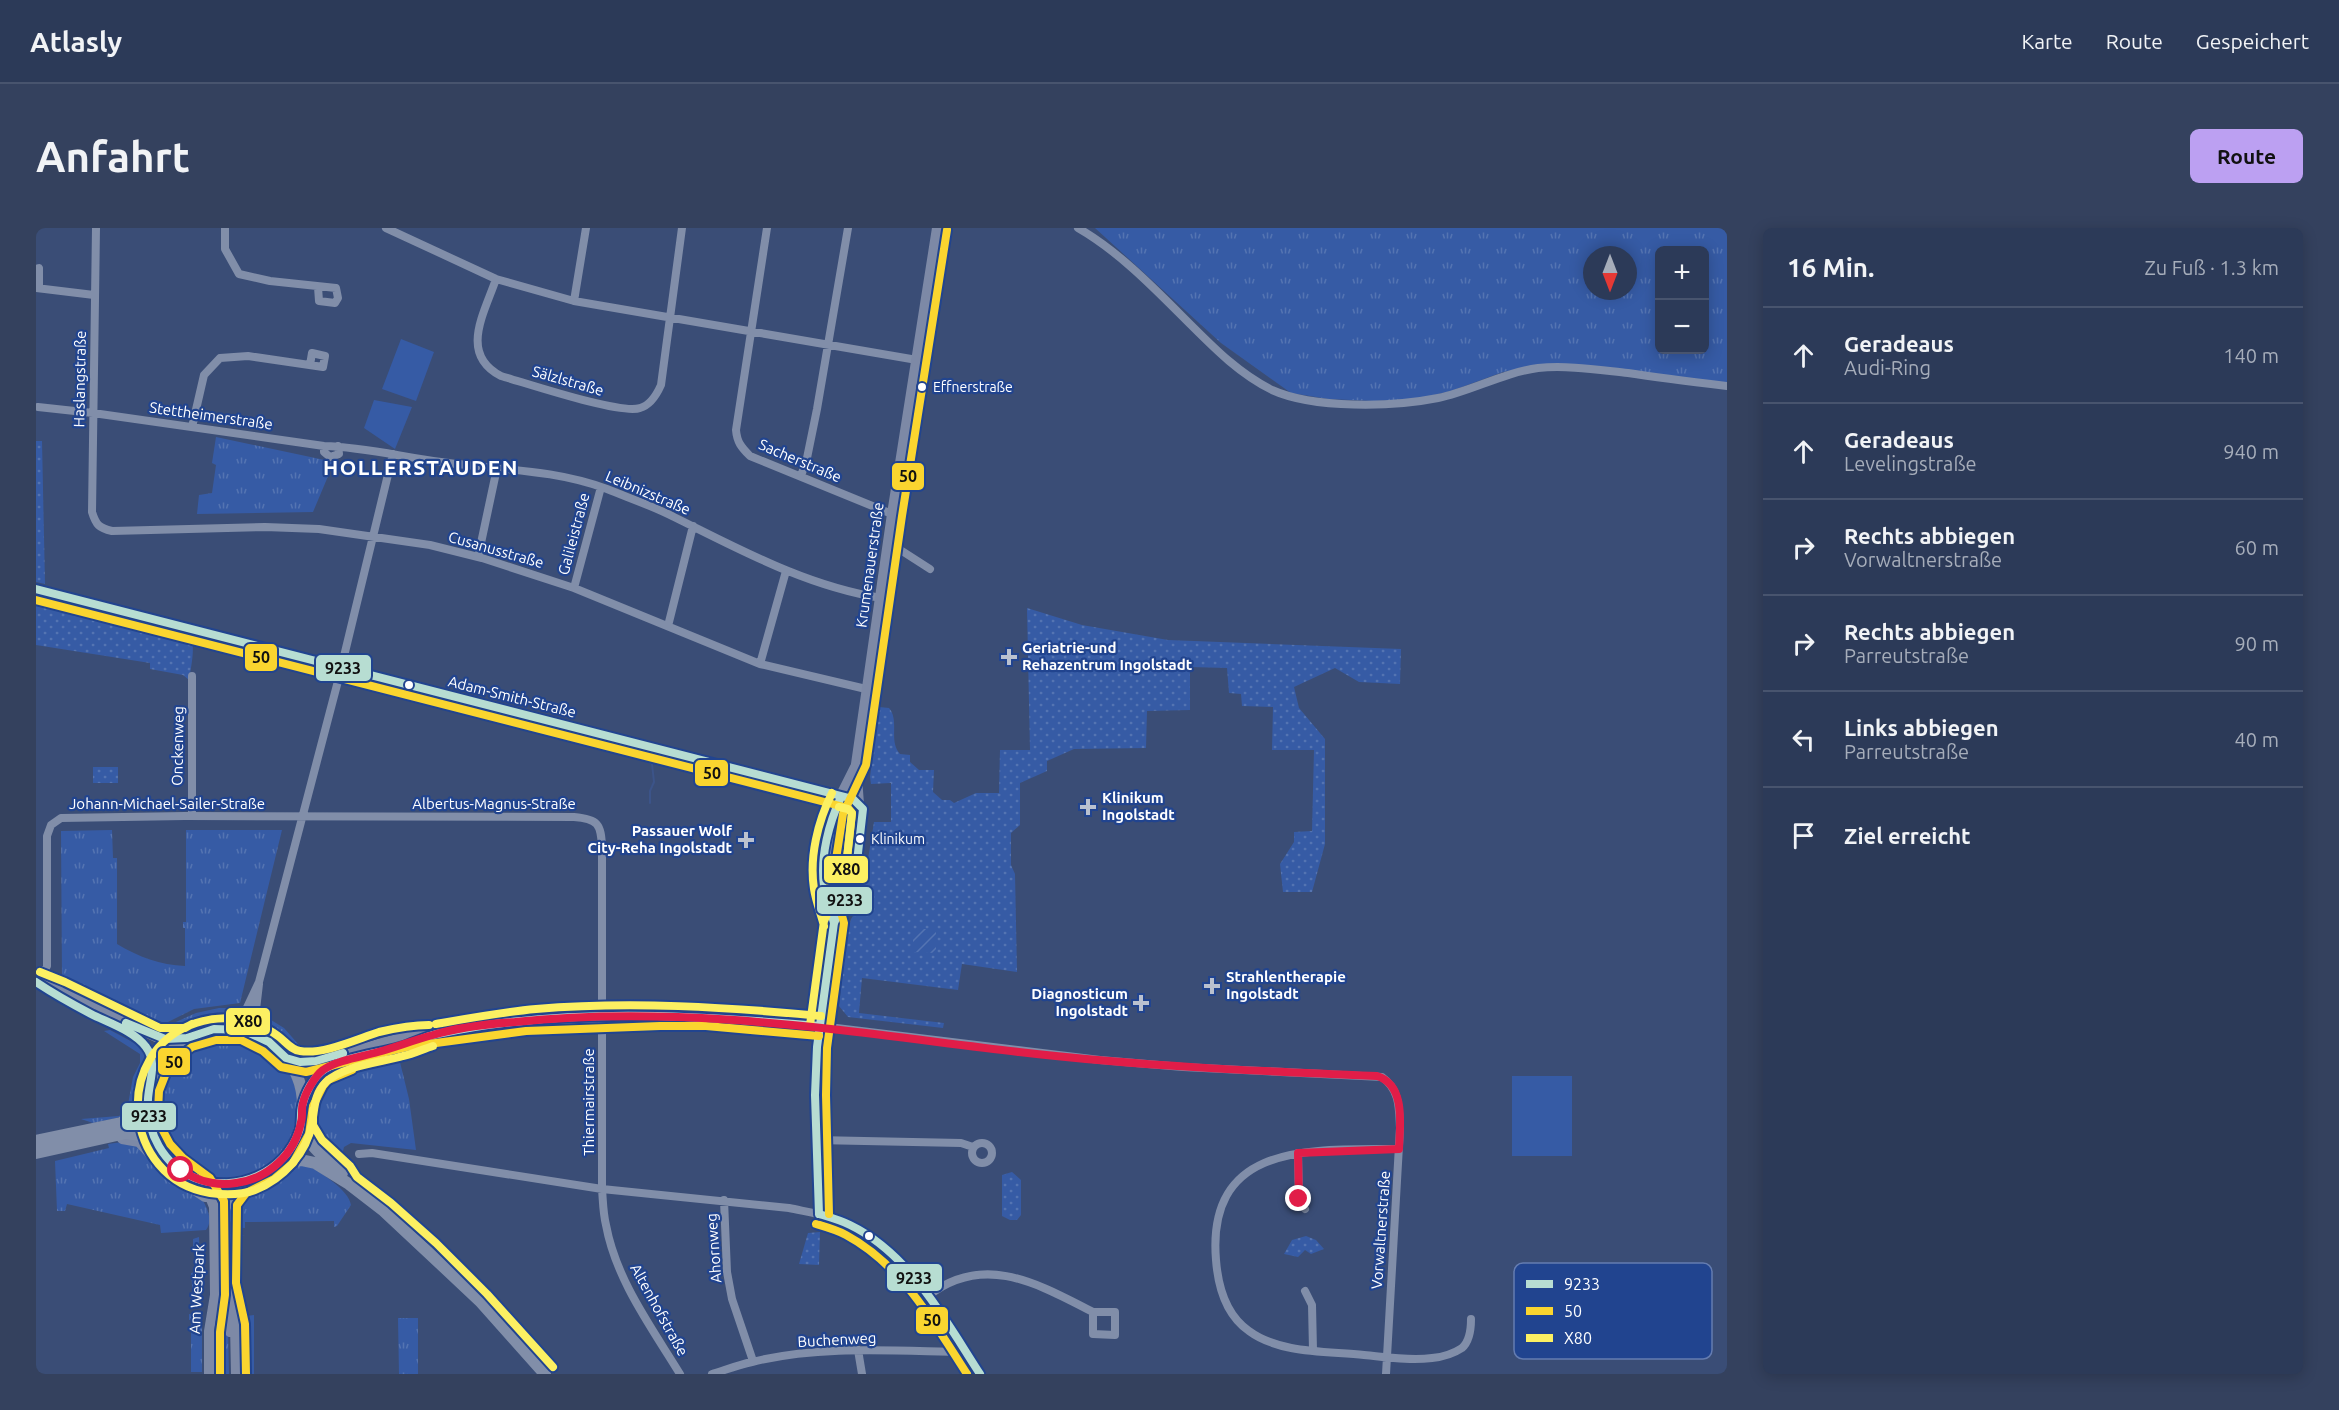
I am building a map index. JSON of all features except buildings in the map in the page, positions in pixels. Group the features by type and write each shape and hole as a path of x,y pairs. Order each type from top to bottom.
{"main road":[{"path":"36,1153 93,1139 134,1133 147,1136 157,1144 170,1161 194,1178 215,1184 244,1182 275,1166 293,1144 301,1124 303,1103 299,1081 286,1058 275,1046 250,1033 228,1029 207,1031 187,1038 165,1057 154,1075 148,1096 148,1117 157,1144"},
{"path":"36,1141 121,1123 135,1114 148,1096"},
{"path":"301,1124 311,1143 342,1173 349,1184"},
{"path":"275,1166 308,1161 349,1184 429,1251 480,1301 545,1374"}],"street":[{"name":"Haslangstraße","path":"96,228 92,512 95,523 100,528"},
{"path":"225,228 225,249 239,274 270,281 318,286"},
{"path":"386,228 496,279 574,301 917,360"},
{"path":"574,301 586,228"},
{"name":"Sälzlstraße","path":"496,279 476,347 481,361 489,370 501,376 611,407 639,409 647,405 657,394 661,385 682,228"},
{"name":"Sacherstraße","path":"766,228 749,331 736,438 750,456 892,514"},
{"path":"801,476 813,428 848,228"},
{"name":"Krumenauerstraße","path":"820,1026 834,923 846,896 859,804 856,764 866,689 937,228"},
{"path":"1078,228 1130,268 1229,363 1274,391 1306,400 1349,404 1397,404 1440,398 1505,374 1539,368 1573,368 1727,386"},
{"path":"36,268 39,268 38,288 94,296"},
{"path":"192,427 204,375 220,358 249,356 310,365"},
{"name":"Stettheimerstraße","path":"38,407 324,446 324,452 330,457 339,454 338,446 393,454"},
{"path":"263,1038 255,1018 259,982 303,817 393,454"},
{"name":"Leibnizstraße","path":"393,454 566,477 601,487 672,516 786,572 880,598"},
{"path":"478,557 497,468"},
{"name":"Galileistraße","path":"574,588 601,487"},
{"path":"668,626 693,526"},
{"name":"Cusanusstraße","path":"100,528 112,531 276,527 319,529 430,545 478,557 574,588 760,664 866,689"},
{"path":"888,542 930,569"},
{"path":"760,664 786,572"},
{"name":"Adam-Smith-Straße","path":"36,589 822,790 841,797"},
{"name":"Onckenweg","path":"192,676 192,816"},
{"name":"Krumenauerstraße","path":"834,923 826,894 824,872 830,826 833,811 856,764"},
{"path":"841,797 853,799 859,804"},
{"name":"Johann-Michael-Sailer-Straße","path":"37,983 46,966 47,958 47,836 51,825 60,818 303,817"},
{"name":"Albertus-Magnus-Straße","path":"303,817 574,817 589,818 596,822 601,832 602,847 602,1016"},
{"path":"826,894 835,898 846,896"},
{"path":"228,1029 243,1016 259,982"},
{"path":"37,983 60,991 158,1038 187,1038"},
{"path":"37,983 141,1042 150,1055 154,1075"},
{"path":"286,1058 300,1062 312,1062 404,1037 498,1023 602,1016 707,1016 820,1026 815,1074 819,1214"},
{"name":"Thiermairstraße","path":"602,1016 602,1188"},
{"name":"Vorwaltnerstraße","path":"820,1026 1080,1058 1184,1067 1377,1076 1391,1084 1397,1095 1399,1106 1399,1149 1386,1374"},
{"path":"303,1103 321,1071 333,1065 406,1045 434,1034"},
{"path":"93,1139 125,1139 139,1142 167,1172 202,1194 207,1199 214,1216"},
{"path":"816,1140 962,1143 973,1147"},
{"path":"1399,1149 1298,1153 1266,1160 1242,1175 1233,1184 1220,1209 1215,1249 1220,1287 1226,1304 1238,1321 1250,1332 1265,1340 1313,1350 1386,1357 1432,1358 1450,1354 1464,1347 1470,1333 1471,1319"},
{"path":"359,1154 372,1152 602,1188 724,1200 819,1214 855,1227 881,1246 906,1270 928,1296 980,1374"},
{"path":"1298,1153 1299,1199 1305,1209"},
{"name":"Am Westpark","path":"194,1178 212,1199 214,1216 215,1295 209,1331 209,1374"},
{"name":"Am Westpark","path":"236,1374 234,1313 226,1284 225,1210 231,1193 244,1182"},
{"name":"Altenhofstraße","path":"602,1188 606,1226 613,1253 627,1286 680,1374"},
{"name":"Ahornweg","path":"724,1200 727,1272 732,1299 753,1361"},
{"path":"928,1296 940,1287 960,1279 1001,1275 1024,1279 1040,1285 1093,1312"},
{"path":"1305,1290 1312,1305 1313,1350"},
{"path":"212,1312 223,1316 228,1322 231,1348 236,1361"},
{"path":"858,1350 862,1374"},
{"name":"Buchenweg","path":"712,1374 753,1361 805,1354 858,1350 965,1352"}],"green space":[{"path":"1095,228 1727,228 1727,385 1534,366 1503,372 1451,391 1417,399 1374,401 1328,399 1291,393 1221,343"},
{"path":"401,339 434,352 416,401 382,389"},
{"path":"374,400 412,407 395,449 364,428"},
{"path":"216,437 334,462 313,512 197,514 199,495 212,493 216,465 212,463"},
{"path":"36,441 42,441 45,584 36,582"},
{"path":"36,594 190,633 193,650 189,680 183,675 150,669 150,663 36,645"},
{"path":"1027,608 1082,625 1168,640 1401,649 1400,684 1359,682 1335,668 1294,687 1299,708 1325,739 1325,844 1312,892 1283,892 1280,864 1294,842 1294,832 1312,831 1314,750 1272,750 1273,707 1242,706 1241,694 1229,693 1227,668 1190,667 1190,710 1147,711 1146,748 1074,749 1047,761 1047,771 1020,783 1020,825 1011,833 1011,865 1015,874 1017,972 962,964 958,990 862,978 859,1013 944,1023 943,1028 848,1017 839,1006 847,936 851,919 861,903 874,822 891,822 891,783 871,784 870,777 879,707 889,708 892,713 895,743 900,754 910,755 910,762 919,770 934,770 933,792 942,800 950,800 954,803 976,793 999,793 1000,750 1030,750"},
{"path":"93,767 118,767 118,783 93,783"},
{"path":"112,830 113,858 117,858 117,944 150,960 185,966 183,922 186,922 186,830 282,830 240,1003 194,1009 160,1026 62,979 61,831"},
{"path":"913,929 936,929 936,953 913,952"},
{"path":"70,988 158,1030 196,1013 219,1008 244,1008 234,1017 203,1022 164,1036 68,992"},
{"path":"258,1012 284,1028 306,1053 314,1056 297,1054 262,1026"},
{"path":"110,1030 138,1045 147,1061 136,1104 126,1116 93,1123 81,1119 119,1116 127,1110 133,1077 140,1063 140,1054 104,1031"},
{"path":"227,1033 259,1043 282,1061 294,1084 298,1110 292,1136 278,1158 255,1173 225,1179 194,1173 172,1157 158,1134 152,1108 157,1082 170,1058 194,1041"},
{"path":"394,1051 398,1054 409,1099 416,1150 351,1143 344,1147 342,1155 345,1160 340,1165 317,1145 312,1135 312,1096 326,1071"},
{"path":"1512,1076 1572,1076 1572,1156 1512,1156"},
{"path":"122,1142 134,1144 202,1199 208,1211 209,1219 206,1230 161,1233 160,1225 67,1204 65,1211 57,1211 55,1161 109,1148 108,1144"},
{"path":"307,1165 333,1182 349,1199 351,1205 337,1226 334,1227 334,1221 245,1222 245,1228 236,1227 231,1223 230,1206 239,1196 290,1169"},
{"path":"1012,1172 1021,1180 1021,1215 1017,1220 1010,1220 1002,1216 1002,1175"},
{"path":"820,1232 819,1265 799,1264 808,1233"},
{"path":"230,1234 245,1236 240,1236 239,1293 232,1293 231,1290"},
{"path":"1306,1236 1316,1240 1324,1249 1311,1254 1305,1250 1298,1257 1284,1254 1292,1240"},
{"path":"199,1237 201,1297 193,1297 191,1273 196,1272 196,1247 193,1246 193,1239"},
{"path":"189,1314 202,1316 202,1372 191,1372"},
{"path":"254,1315 254,1374 245,1374 244,1322 247,1316"},
{"path":"398,1318 418,1318 418,1374 399,1374"},
{"path":"218,1323 228,1328 229,1374 216,1374 215,1372 215,1328"}],"waterway":[{"path":"36,602 322,676"},
{"path":"351,683 643,758 652,764 654,782 650,791 650,803"}],"transit line":[{"name":"50","path":"829,1214 827,1048 844,923 834,887 834,872 843,814 866,765 947,230"},
{"name":"9233","path":"36,589 853,799 863,809 855,879 834,923 817,1047 815,1095 819,1214"},
{"name":"50","path":"36,600 848,808 852,813 845,876 839,887 830,884"},
{"name":"X80","path":"824,926 815,894 813,864 819,827 832,793"},
{"name":"9233","path":"834,923 824,886 823,863 829,829 841,797"},
{"name":"X80","path":"810,1025 824,921 845,876 852,813 848,809 839,807"},
{"name":"X80","path":"40,972 160,1028 185,1028 192,1024"},
{"name":"9233","path":"36,982 141,1041 152,1059 148,1111 159,1146 174,1165 195,1178 227,1183 257,1176 271,1169 283,1158 299,1131 302,1106 307,1091 325,1069 343,1061 400,1047 432,1035 484,1025 580,1017 676,1017 820,1026"},
{"name":"X80","path":"436,1024 524,1010 607,1005 714,1008 821,1016"},
{"name":"X80","path":"429,1025 379,1032 329,1049 309,1052 294,1049 269,1030 238,1019 217,1019 196,1023 169,1038 150,1059 140,1085 138,1113 144,1140 159,1164 181,1183 216,1194 239,1194 255,1190 284,1172 305,1145 317,1096 326,1082 352,1068 407,1055 433,1046"},
{"name":"9233","path":"126,1023 165,1039 187,1038 214,1029 243,1030 269,1042 286,1058 300,1062 316,1061 343,1053"},
{"name":"50","path":"220,1374 220,1332 225,1295 224,1201 210,1178 183,1158 170,1144 161,1127 158,1110 159,1091 166,1073 177,1058 192,1047 216,1040 241,1040 263,1051 281,1067 306,1072 406,1047 526,1031 706,1026 819,1036"},
{"name":"50","path":"246,1374 245,1324 236,1283 237,1205 246,1193 274,1179 293,1163 309,1134 313,1106 323,1086 328,1080 352,1070"},
{"name":"X80","path":"313,1110 313,1125 322,1140 350,1166 357,1177 391,1203 436,1243 487,1294 553,1367"},
{"name":"9233","path":"819,1214 850,1225 891,1253 924,1290 980,1374"},
{"name":"50","path":"816,1224 846,1235 866,1247 884,1262 915,1297 967,1374"}],"place":[{"name":"Effnerstraße","path":"922,387"},
{"name":"Geriatrie-und Rehazentrum Ingolstadt","path":"1009,657"},
{"name":"Klinikum Ingolstadt","path":"1088,807"},
{"name":"Klinikum","path":"860,839"},
{"name":"Passauer Wolf City-Reha Ingolstadt","path":"746,840"},
{"name":"Strahlentherapie Ingolstadt","path":"1212,986"},
{"name":"Diagnosticum Ingolstadt","path":"1141,1003"}],"district":[{"name":"HOLLERSTAUDEN","path":"421,468"}],"route":[{"path":"181,1170 201,1180 222,1184 244,1182 257,1177 275,1166 293,1144 301,1124 303,1103 321,1071 333,1065 406,1045 434,1034 525,1020 602,1016 707,1016 834,1028 1114,1061 1184,1067 1382,1077 1391,1084 1397,1095 1399,1149 1298,1153 1299,1199"}]}
